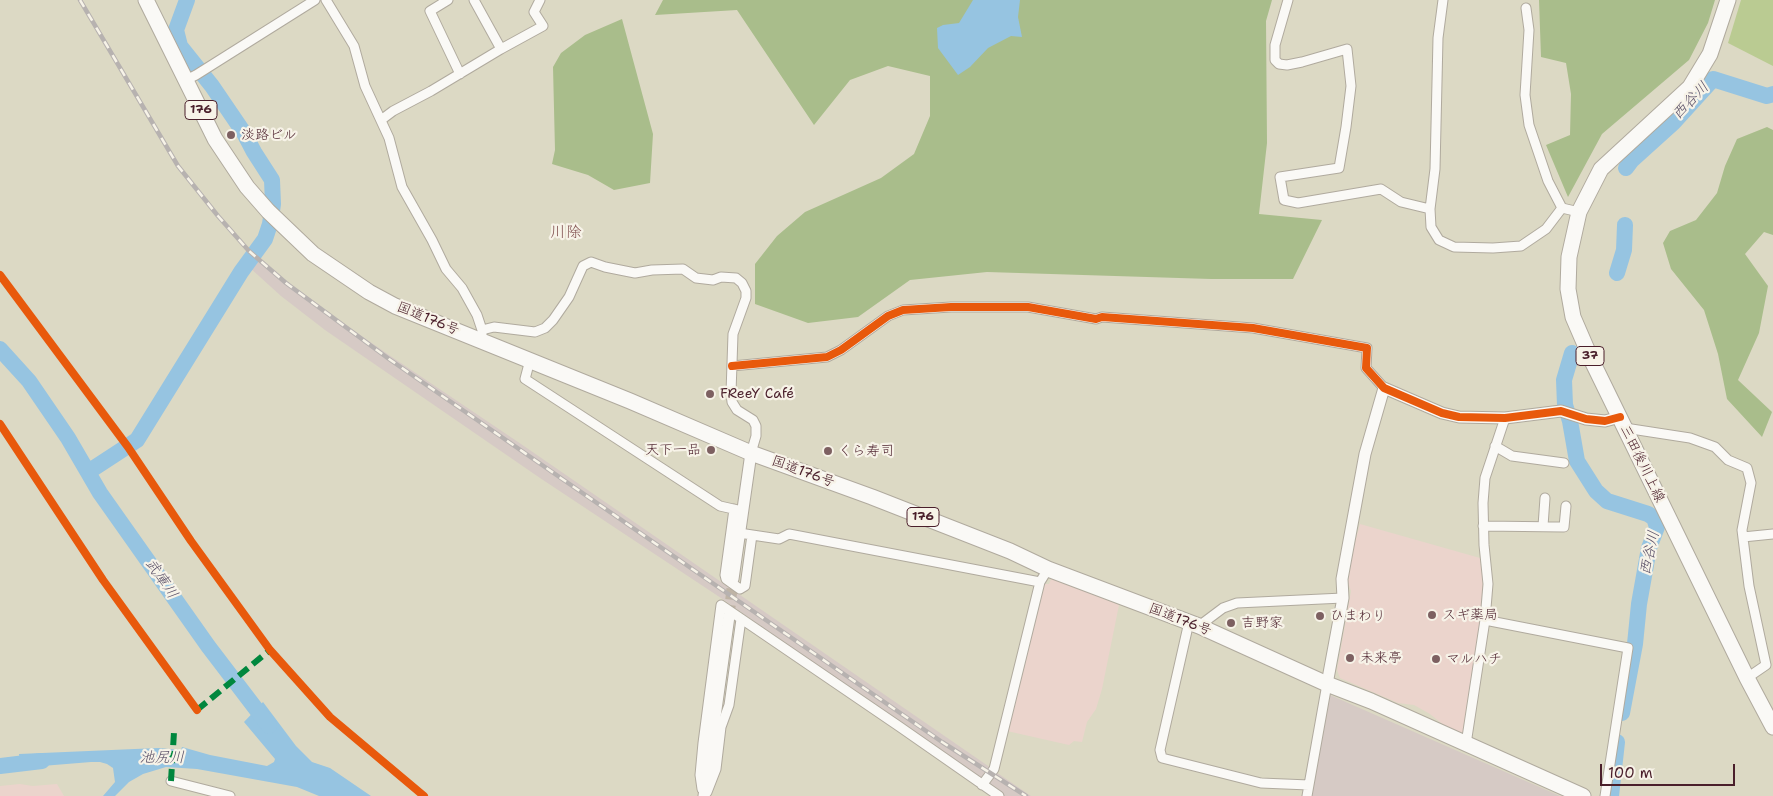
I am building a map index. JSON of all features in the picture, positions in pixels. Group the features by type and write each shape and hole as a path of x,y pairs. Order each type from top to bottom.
{"main road":[{"name":"三田後川上線","path":"1728,0 1710,54 1690,87 1601,169 1579,212 1570,257 1568,289 1573,317 1592,361 1746,678 1773,727"},
{"name":"国道176号","path":"152,2 191,77 215,139 247,187 272,215 313,254 369,292 395,306 482,335 530,360 751,453 1010,551 1044,575 1194,624 1583,796"}],"street":[{"path":"191,77 315,0"},
{"path":"326,0 354,46 365,86 389,138 402,187 446,269 462,288 477,315 482,335 494,327 535,332 545,328 569,297 583,266 591,262 635,273 652,270 683,269 696,278 713,280 728,276 736,278 742,283 746,290 746,298 733,334 732,402 737,410 753,420 756,426 756,436 724,575 726,579 740,588 746,586 752,535"},
{"path":"448,0 430,11 460,74"},
{"path":"474,0 501,49"},
{"path":"380,120 393,110 543,26 534,12 540,0"},
{"path":"1288,0 1275,45 1275,60 1279,64 1295,64 1347,48 1351,86 1339,168 1280,178 1284,200 1298,203 1381,189 1401,202 1430,209"},
{"path":"1443,0 1438,38 1435,169 1430,209 1431,227 1439,240 1454,247 1521,246 1546,229 1562,208"},
{"path":"1526,8 1529,30 1525,94 1530,125 1548,181 1562,208 1579,212"},
{"path":"732,366 826,357 841,350 888,316 903,310 1028,307 1096,319 1102,317 1253,328 1367,348 1366,368 1384,388 1442,412 1459,416 1506,418 1561,411 1586,419 1622,422 1690,438 1715,447 1728,460 1747,468 1751,483 1742,530 1749,586 1769,663 1746,678"},
{"path":"530,360 525,379 720,506 738,510"},
{"path":"1307,796 1343,598 1342,579 1365,454 1384,388"},
{"path":"1466,744 1485,620 1488,584 1482,503 1485,478 1506,418"},
{"path":"1495,446 1512,456 1564,463"},
{"path":"1543,526 1545,498"},
{"path":"1483,526 1564,527 1566,506"},
{"path":"733,579 739,533 738,510"},
{"path":"739,533 779,539 789,534 1044,575 994,769 982,785"},
{"path":"1743,537 1773,534"},
{"path":"1309,785 1261,783 1162,758 1160,750 1194,624 1237,603 1343,598"},
{"path":"704,796 700,775 702,744 721,605 900,726 999,796"},
{"path":"704,796 729,616"},
{"path":"704,796 716,770 721,727 729,705 741,619"},
{"path":"1485,620 1628,648 1605,796"},
{"path":"171,781 230,796"}],"shaded area":[{"path":"258,257 307,298 991,768 983,779 874,706 721,598 540,478 325,330 281,296 249,267"},
{"path":"1360,524 1480,558 1484,587 1464,735 1446,727 1430,714 1414,705 1398,703 1340,678 1337,670 1351,591 1347,580 1348,567"},
{"path":"1052,577 1119,605 1102,689 1096,709 1087,722 1082,742 1074,741 1069,745 1007,731 1044,584 1049,584"},
{"path":"1330,695 1560,796 1311,796"},
{"path":"996,772 1031,796 1004,796 988,785"},
{"path":"20,784 33,786 57,784 64,796 0,796 0,786"}],"green space":[{"path":"663,0 1272,0 1266,21 1267,143 1259,214 1322,220 1293,279 1211,279 987,272 910,280 858,317 808,323 755,304 755,264 777,236 805,212 881,178 914,154 930,116 930,76 888,66 850,80 814,125 737,10 655,15"},
{"path":"1539,0 1715,0 1708,23 1689,60 1602,134 1568,197 1546,145 1570,135 1571,94 1566,63 1541,57"},
{"path":"1741,0 1773,0 1773,66 1728,43"},
{"path":"622,19 653,134 650,183 614,190 588,175 552,164 555,150 553,67 561,53 585,35"},
{"path":"1767,127 1773,130 1773,235 1764,232 1745,254 1768,286 1759,333 1738,380 1772,412 1762,437 1727,399 1718,354 1704,310 1671,269 1663,243 1670,231 1696,220 1717,193 1725,166 1737,139"}],"water":[{"path":"973,0 1020,0 1018,17 1022,37 1011,36 988,48 970,67 958,75 938,48 937,28 943,25 959,23"},
{"path":"263,702 296,746 312,762 330,768 371,796 319,796 297,787 197,769 166,767 143,774 129,782 115,796 103,796 115,782 113,768 107,764 91,762 42,766 21,770 19,754 158,748 181,750 182,747 210,755 267,766 274,762 275,759 244,722"}],"waterway":[{"path":"88,472 137,440 241,272 265,239 270,224 273,204 272,180 244,133 212,86 180,46 176,30 187,0"},
{"name":"西谷川","path":"1626,168 1632,160 1673,123 1713,79 1767,96 1773,94"},
{"name":"西谷川","path":"1617,273 1624,250 1625,225"},
{"name":"武庫川","path":"0,349 29,381 68,438 100,493 208,646 269,726"},
{"name":"西谷川","path":"1572,353 1564,380 1565,405 1570,421 1577,461 1596,491 1607,501 1648,514 1654,518 1657,527 1649,548 1639,604 1635,644 1622,713"},
{"name":"西谷川","path":"1611,796 1617,742"},
{"name":"池尻川","path":"0,766 42,761"}],"tunnel":[{"path":"729,616 733,579"}],"railway":[{"path":"80,0 178,166 249,251 286,283 389,359 942,742 1026,796"}],"marked path":[{"path":"197,710 270,650"},
{"path":"171,781 174,732"}],"cycle path":[{"path":"0,275 128,447 191,541 270,650 330,717 424,796"},
{"path":"732,366 827,357 841,350 888,316 903,310 951,307 1028,307 1096,319 1102,317 1253,328 1367,348 1366,368 1384,388 1442,413 1459,417 1505,418 1561,411 1586,419 1605,421 1620,417"},
{"path":"0,424 103,580 197,710"}],"place":[{"name":"淡路ビル","path":"231,135"},
{"name":"FReeY Café","path":"710,394"},
{"name":"天下一品","path":"711,450"},
{"name":"くら寿司","path":"828,451"},
{"name":"スギ薬局","path":"1432,615"},
{"name":"ひまわり","path":"1320,616"},
{"name":"吉野家","path":"1231,623"},
{"name":"未来亭","path":"1350,658"},
{"name":"マルハチ","path":"1436,659"}],"district":[{"name":"川除","path":"566,233"}]}
